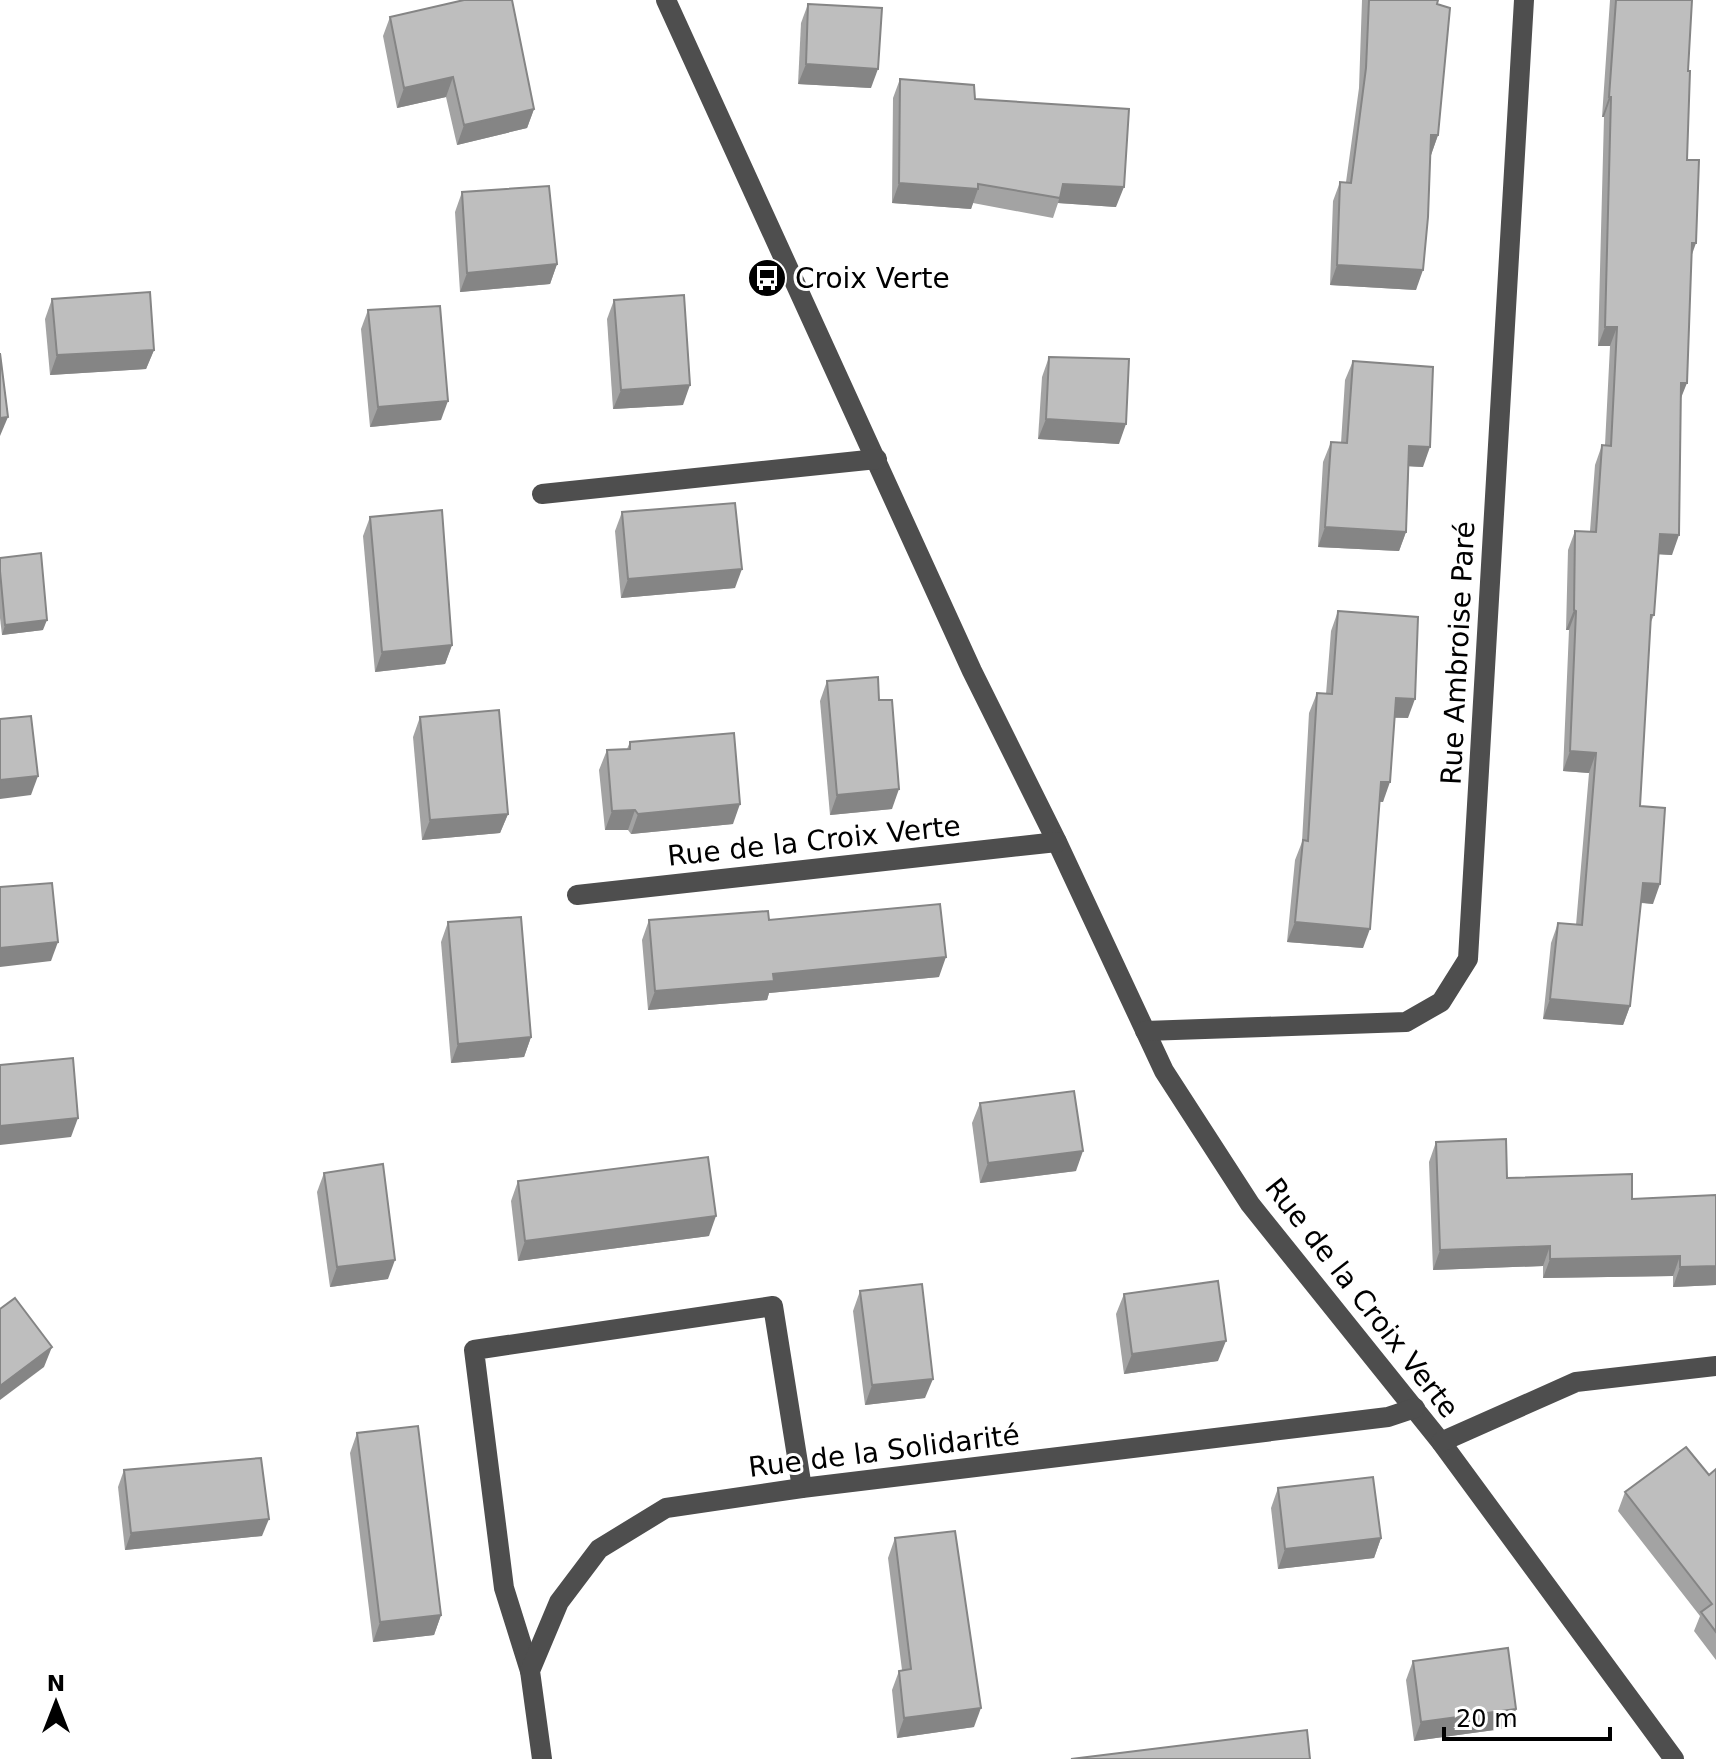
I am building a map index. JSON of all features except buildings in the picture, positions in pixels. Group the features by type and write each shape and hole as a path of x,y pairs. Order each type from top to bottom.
{"street":[{"name":"Rue de la Croix Verte","path":"666,0 972,671 1057,842 1164,1071 1250,1204 1441,1442 1674,1759"},
{"name":"Rue Ambroise Paré","path":"1145,1031 1406,1022 1441,1002 1468,959 1524,0"},
{"path":"542,494 877,459"},
{"name":"Rue de la Croix Verte","path":"577,895 1057,842"},
{"path":"542,1759 530,1671 504,1588 474,1350 773,1306 802,1488"},
{"path":"1441,1442 1576,1382 1716,1366"},
{"name":"Rue de la Solidarité","path":"530,1671 559,1602 599,1549 666,1508 802,1488 1388,1417 1415,1408"}],"place":[{"name":"Croix Verte","path":"767,278"}]}
